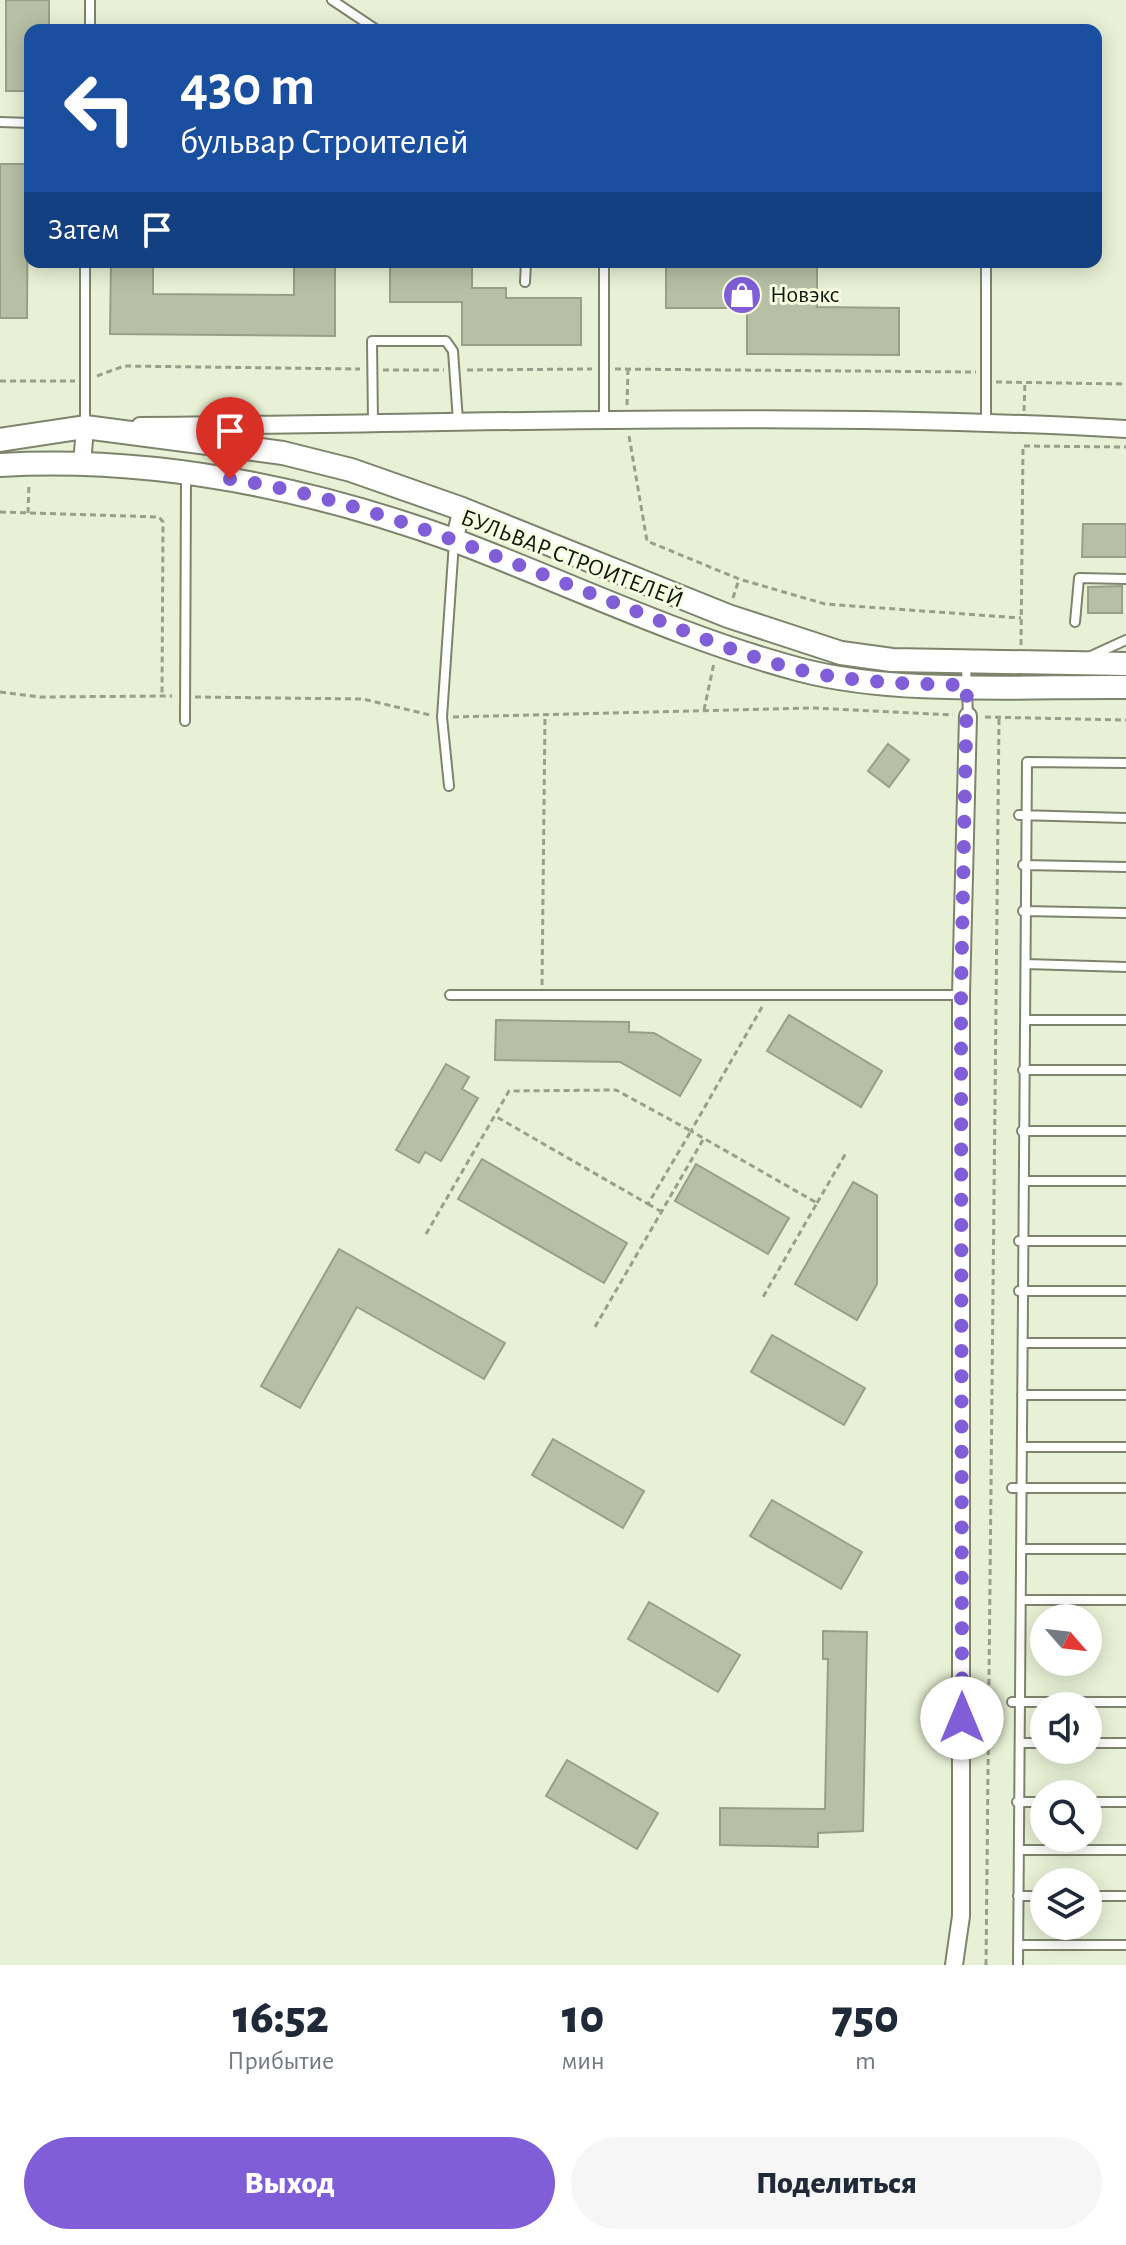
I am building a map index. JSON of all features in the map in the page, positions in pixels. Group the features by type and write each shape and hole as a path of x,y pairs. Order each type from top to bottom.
{"main road":[{"name":"БУЛЬВАР СТРОИТЕЛЕЙ","path":"0,440 85,427 283,453 351,470 462,509 805,643 841,653 892,660 1126,664"},
{"name":"БУЛЬВАР СТРОИТЕЛЕЙ","path":"0,465 82,465 186,472 285,489 454,541 717,643 800,670 886,683 1126,687"}],"street":[{"name":"БУЛЬВАР СТРОИТЕЛЕЙ","path":"85,427 626,421 1024,423 1126,429"},
{"path":"283,453 290,426"},
{"path":"82,465 85,427"},
{"path":"454,541 462,509"},
{"path":"954,1965 962,1902 961,995 968,716"}],"lane":[{"path":"90,0 90,24"},
{"path":"332,0 368,24"},
{"path":"0,122 24,123"},
{"path":"85,268 85,427"},
{"path":"525,282 526,268"},
{"path":"604,268 604,421"},
{"path":"986,268 986,423"},
{"path":"373,423 372,341 446,341 453,351 456,370 458,422"},
{"path":"185,721 186,472"},
{"path":"449,786 442,717 454,541"},
{"path":"1075,622 1079,578 1126,579"},
{"path":"1021,686 1126,640"},
{"path":"966,660 968,716"},
{"path":"1018,1965 1020,1743 1016,1702 1021,1549 1017,1488 1022,1447 1022,1070 1026,964 1023,816 1027,762 1126,763"},
{"path":"1023,816 1126,818"},
{"path":"1025,865 1126,867"},
{"path":"1024,911 1126,913"},
{"path":"1026,964 1126,967"},
{"path":"450,995 961,995"},
{"path":"1025,1020 1126,1020"},
{"path":"1022,1070 1126,1070"},
{"path":"1023,1131 1126,1131"},
{"path":"1024,1181 1126,1181"},
{"path":"1021,1241 1126,1241"},
{"path":"1021,1291 1126,1291"},
{"path":"1023,1343 1126,1343"},
{"path":"1022,1395 1126,1395"},
{"path":"1022,1447 1126,1447"},
{"path":"1017,1488 1126,1488"},
{"path":"1021,1549 1126,1549"},
{"path":"1021,1600 1126,1600"},
{"path":"1016,1702 1126,1702"},
{"path":"1020,1743 1030,1743"},
{"path":"1102,1743 1126,1743"},
{"path":"1018,1802 1030,1802"},
{"path":"1102,1802 1126,1802"},
{"path":"1019,1850 1126,1850"},
{"path":"1018,1896 1030,1896"},
{"path":"1102,1896 1126,1896"},
{"path":"1018,1945 1126,1945"}],"path":[{"path":"0,381 85,381 124,366 372,370 628,369 988,377 1025,382 1126,384"},
{"path":"628,369 626,421 647,541 739,579 825,604 1021,618"},
{"path":"1024,423 1025,382"},
{"path":"1020,661 1023,446 1126,447"},
{"path":"28,513 29,480"},
{"path":"0,512 153,515 163,522 162,696"},
{"path":"0,692 40,697 363,699 442,717 545,717 813,708 1126,720"},
{"path":"539,994 544,977 545,717"},
{"path":"986,1965 999,717"},
{"path":"648,1204 768,997"},
{"path":"426,1234 509,1091 616,1090 817,1203"},
{"path":"495,1116 662,1212"},
{"path":"595,1327 704,1138"},
{"path":"763,1297 846,1153"}],"building":[{"path":"6,0 49,0 49,24 24,24 24,91 6,91"},
{"path":"0,164 24,164 27,318 0,318"},
{"path":"111,268 153,268 153,294 294,295 294,268 335,268 335,336 110,334"},
{"path":"390,268 472,268 472,288 506,288 506,298 581,298 581,345 462,345 462,302 390,302"},
{"path":"666,268 817,268 817,307 899,308 899,355 747,354 747,308 666,308"},
{"path":"1083,524 1126,524 1126,557 1082,557"},
{"path":"1122,586 1122,613 1088,613 1088,587"},
{"path":"888,744 909,760 889,787 868,771"},
{"path":"789,1015 882,1071 861,1107 767,1051"},
{"path":"496,1020 629,1022 629,1032 654,1033 701,1060 680,1096 620,1062 495,1060"},
{"path":"446,1064 469,1077 462,1089 478,1098 441,1161 425,1152 419,1163 396,1150"},
{"path":"482,1159 627,1243 604,1283 458,1199"},
{"path":"696,1164 789,1218 768,1254 675,1201"},
{"path":"853,1182 877,1195 877,1284 857,1320 795,1284"},
{"path":"339,1249 505,1343 484,1379 357,1307 300,1408 261,1386"},
{"path":"772,1335 865,1388 844,1425 751,1372"},
{"path":"553,1439 644,1491 623,1528 532,1475"},
{"path":"772,1500 862,1552 841,1589 750,1536"},
{"path":"649,1602 740,1655 718,1692 628,1639"},
{"path":"823,1631 867,1632 863,1831 818,1833 818,1847 720,1845 720,1808 825,1809 828,1659 823,1659"},
{"path":"567,1760 658,1813 637,1849 546,1796"}],"place":[{"name":"Новэкс","path":"742,295"}],"route":[{"path":"230,479 285,489 398,522 717,643 800,670 836,678 886,683 967,685 961,995 962,1718"}]}
